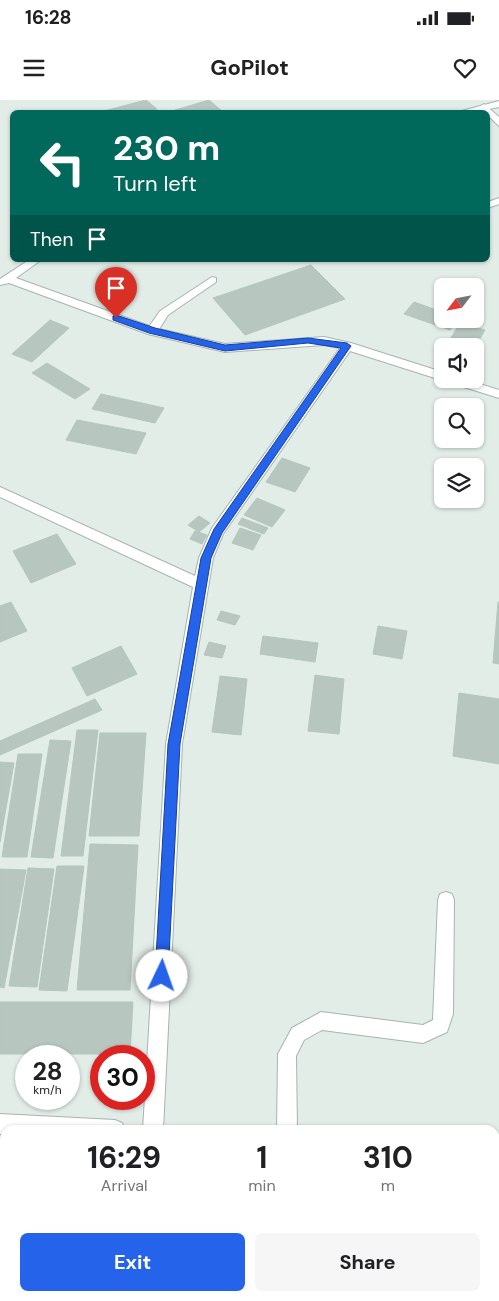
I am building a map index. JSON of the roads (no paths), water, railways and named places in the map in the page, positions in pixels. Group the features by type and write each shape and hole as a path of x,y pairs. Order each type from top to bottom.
{"street":[{"path":"471,110 499,104"},
{"path":"484,107 487,110"},
{"path":"490,113 499,123"},
{"path":"4,281 33,262"},
{"path":"152,331 164,313 212,280"},
{"path":"4,281 152,331 225,348 308,341 347,346 434,373"},
{"path":"154,1125 174,744 200,584 206,558 217,532 347,346"},
{"path":"480,388 499,394"},
{"path":"0,492 200,584"},
{"path":"287,1125 287,1054 298,1034 321,1021 423,1034 441,1026 444,1014 446,900"},
{"path":"0,1124 19,1125"}]}
